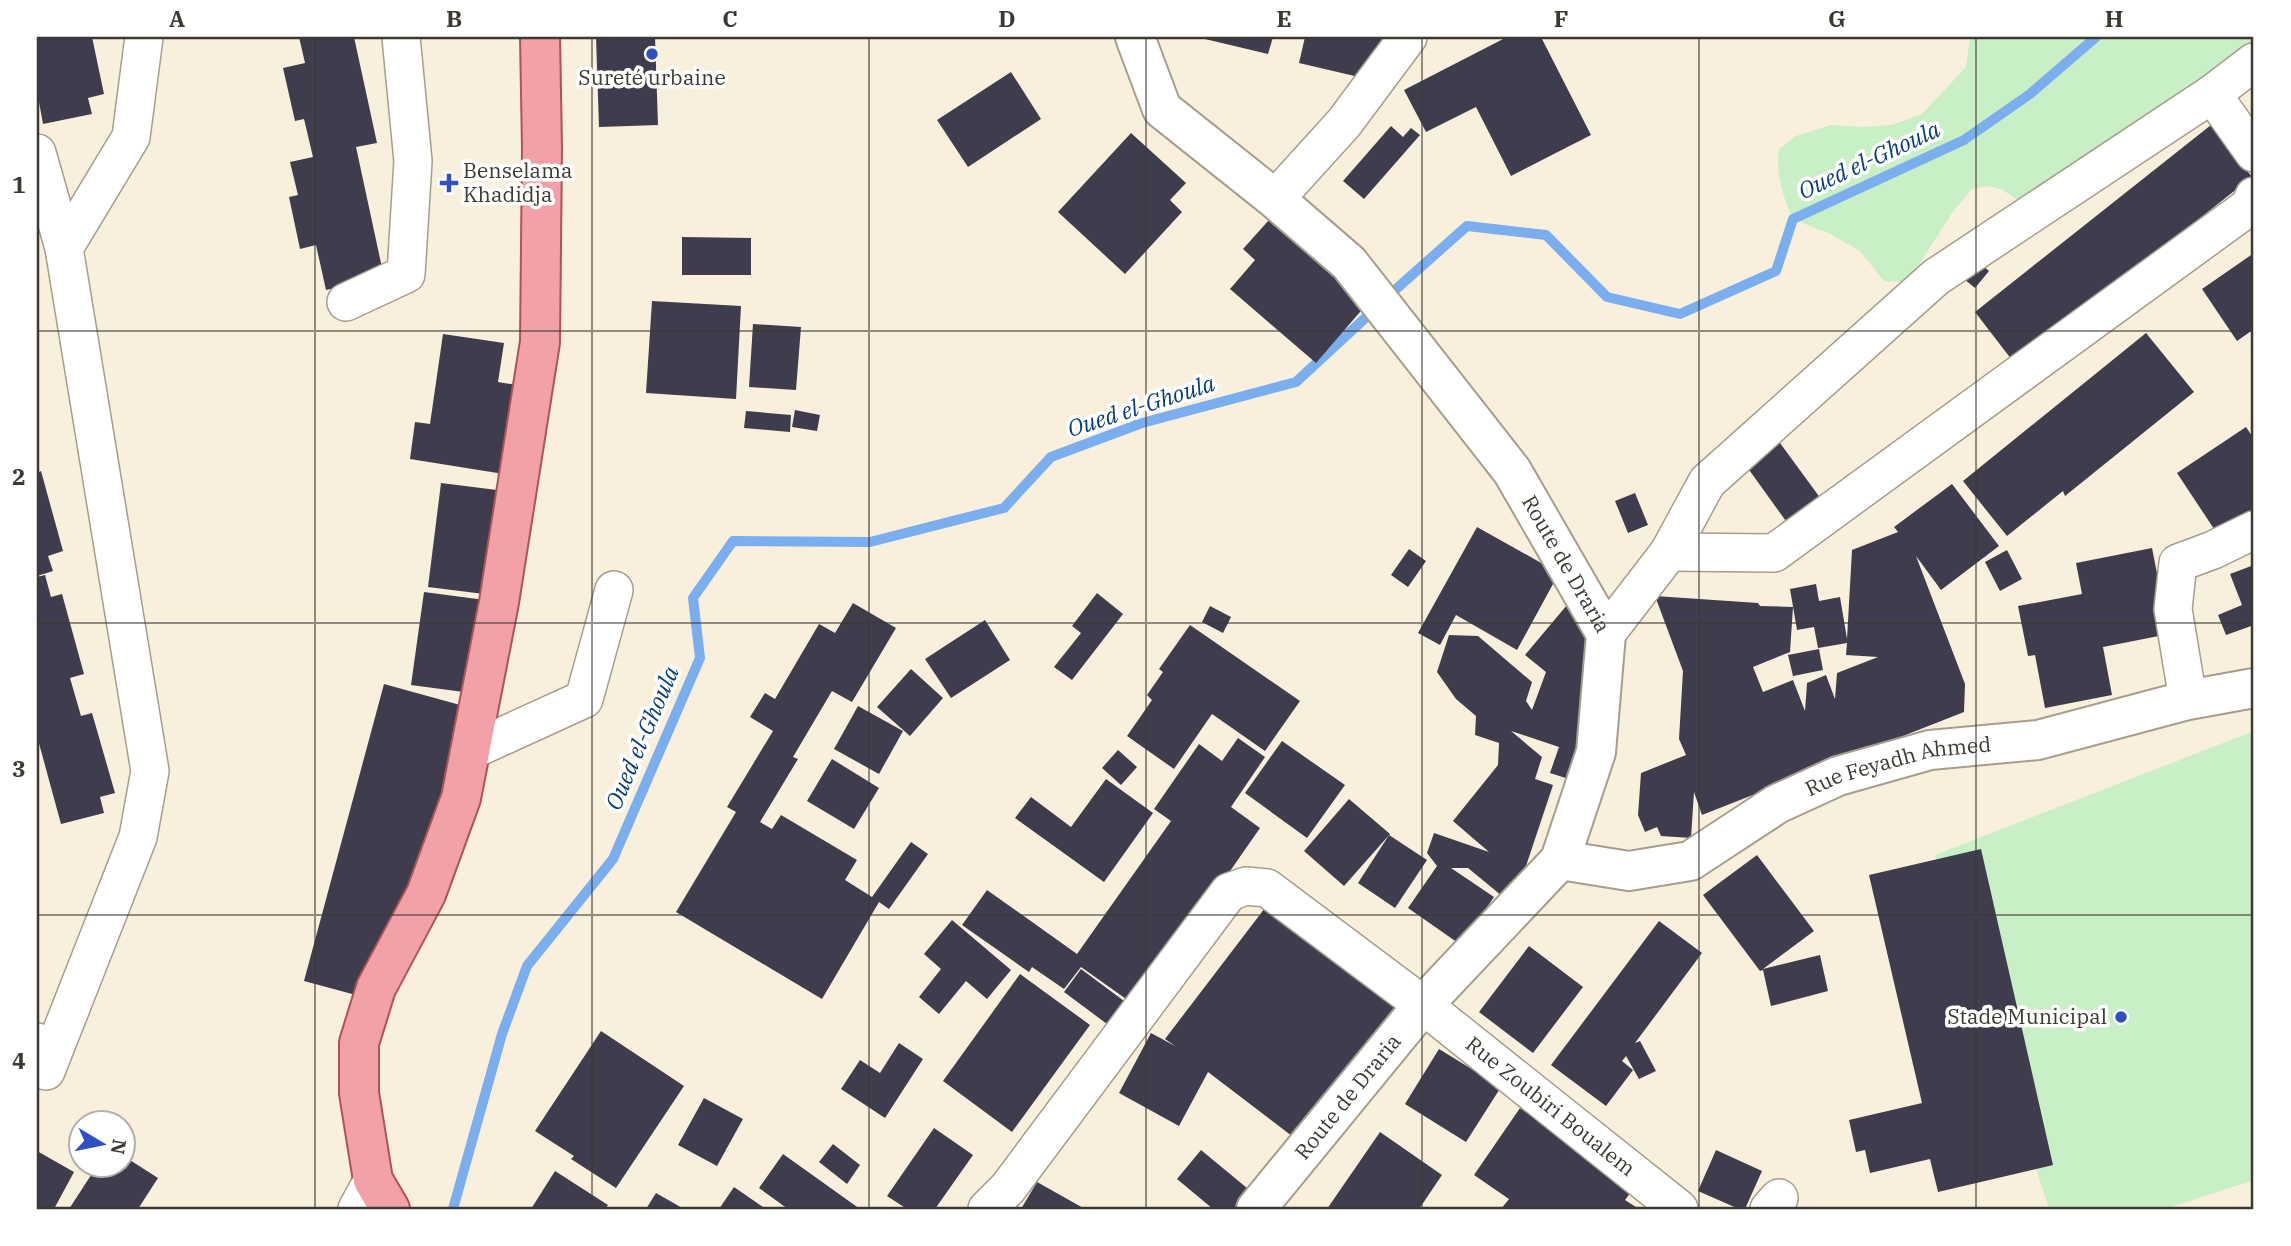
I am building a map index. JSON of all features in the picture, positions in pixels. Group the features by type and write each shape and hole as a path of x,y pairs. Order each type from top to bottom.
{"main road":[{"path":"373,1199 359,1093 359,1043 376,988 426,894 461,798 499,602 540,342 540,37"},
{"name":"Route de Draria","path":"1135,37 1163,109 1275,199 1349,263 1512,471 1606,634 1596,752 1560,860 1423,1005 1256,1209"},
{"name":"Rue Feyadh Ahmed","path":"1560,860 1629,871 1690,861 1777,804 1838,776 1930,750 2038,740 2188,700 2254,688"}],"street":[{"path":"64,248 131,137 144,37"},
{"path":"346,302 406,274 413,161 401,37"},
{"path":"1275,199 1344,122 1408,37"},
{"path":"1606,634 1669,552 1707,482 1936,277 2212,94 2254,62"},
{"path":"2212,94 2254,153"},
{"path":"37,153 64,248 150,771 138,837 46,1071 37,1042"},
{"path":"1669,552 1774,553 2250,206 2254,196"},
{"path":"2188,700 2173,609 2178,563 2254,530"},
{"path":"470,751 584,699 614,590"},
{"name":"Rue Zoubiri Boualem","path":"987,1209 1008,1188 1229,892 1246,886 1267,888 1423,1005 1679,1209"}],"green space":[{"path":"1970,37 2254,37 2254,63 2020,202 2003,190 1989,186 1972,189 1952,213 1918,266 1903,282 1884,281 1860,251 1832,235 1793,219 1781,185 1779,149 1796,136 1831,125 1892,125 1922,114 1966,67"},
{"name":"Stade Municipal","path":"2254,731 2254,1180 2165,1209 2049,1209 1935,855"}],"building":[{"path":"37,37 92,37 104,94 88,98 92,114 43,124 37,91"},
{"path":"299,37 354,37 377,143 356,147 384,277 326,290 316,245 300,249 289,197 298,195 290,162 313,157 304,119 295,121 283,68 305,63"},
{"path":"596,37 655,37 658,125 599,127"},
{"path":"1273,37 1268,54 1205,39"},
{"path":"1305,37 1386,37 1376,81 1299,63"},
{"path":"1507,37 1541,37 1591,135 1511,176 1476,107 1426,132 1404,90"},
{"path":"1011,72 1041,119 968,167 937,120"},
{"path":"2211,125 2252,177 2015,364 1975,312"},
{"path":"1391,126 1403,137 1411,128 1420,135 1364,199 1343,181"},
{"path":"1131,133 1186,183 1170,200 1182,212 1125,274 1058,212"},
{"path":"1269,220 1366,305 1316,363 1230,289 1255,260 1243,249"},
{"path":"682,237 751,238 751,275 682,275"},
{"path":"2254,253 2254,329 2237,341 2202,289"},
{"path":"1974,258 1989,271 1975,288 1959,275"},
{"path":"652,301 741,306 736,399 646,393"},
{"path":"753,324 801,327 796,390 749,387"},
{"path":"2146,333 2194,392 2065,496 2063,491 2007,536 1963,481"},
{"path":"443,334 504,343 498,382 523,386 510,475 410,459 415,422 430,424"},
{"path":"795,410 820,415 817,431 792,427"},
{"path":"746,411 791,415 790,432 744,428"},
{"path":"2246,427 2254,439 2254,515 2220,538 2177,473"},
{"path":"1780,443 1821,499 1788,524 1747,467"},
{"path":"41,471 63,551 48,556 53,571 37,576 37,473"},
{"path":"441,483 505,491 492,595 428,587"},
{"path":"1952,484 1999,546 1941,590 1916,556 1965,684 1964,712 1702,815 1694,792 1691,838 1661,836 1657,827 1645,832 1638,815 1641,773 1686,755 1679,739 1683,671 1655,596 1793,607 1790,652 1753,667 1763,692 1793,680 1805,711 1807,683 1826,675 1835,699 1837,673 1878,657 1846,655 1847,643 1818,648 1814,627 1797,630 1790,589 1816,584 1819,601 1840,597 1847,639 1852,550 1898,532 1894,527"},
{"path":"1635,493 1648,525 1628,533 1615,501"},
{"path":"1477,527 1559,573 1517,650 1456,615 1440,645 1418,633"},
{"path":"2152,548 2169,634 2103,647 2112,695 2045,708 2035,655 2028,656 2018,606 2082,594 2076,563"},
{"path":"1409,549 1426,561 1408,587 1391,575"},
{"path":"2007,550 2022,579 2000,591 1985,562"},
{"path":"2254,565 2254,625 2226,635 2218,615 2242,605 2230,574"},
{"path":"45,575 51,597 62,594 84,674 70,678 81,716 92,713 115,793 100,797 104,813 61,824 37,736 37,577"},
{"path":"424,592 485,600 471,693 411,685"},
{"path":"1097,593 1123,614 1072,680 1054,667 1081,633 1072,626"},
{"path":"853,603 896,628 852,702 832,691 793,757 798,759 760,822 772,829 781,815 857,860 845,880 872,897 911,842 928,854 889,909 879,902 822,999 676,912 736,812 727,807 773,731 750,717 765,693 775,699 819,624 835,633"},
{"path":"1567,605 1589,637 1585,741 1572,780 1550,773 1559,747 1511,731 1542,757 1535,779 1553,785 1513,905 1468,868 1451,868 1494,897 1461,945 1408,908 1437,866 1427,853 1434,833 1489,852 1453,821 1498,765 1499,743 1475,735 1476,716 1456,699 1437,672 1449,635 1478,636 1532,682 1526,701 1532,710 1546,672 1525,655"},
{"path":"1210,606 1231,617 1223,633 1202,622"},
{"path":"985,620 1010,660 951,698 925,659"},
{"path":"1190,625 1300,701 1265,751 1212,714 1174,769 1127,736 1152,700 1147,695 1163,672 1159,669"},
{"path":"1819,649 1823,670 1793,676 1788,655"},
{"path":"911,669 943,698 910,736 877,707"},
{"path":"384,684 471,708 439,859 419,854 378,1001 304,981"},
{"path":"858,706 903,731 879,774 834,749"},
{"path":"1238,738 1265,757 1231,807 1260,828 1136,1006 1081,967 1064,989 1032,967 1029,972 962,925 987,890 1077,954 1171,821 1154,809 1199,744 1222,761"},
{"path":"1282,741 1345,785 1307,838 1245,793"},
{"path":"1118,750 1137,767 1121,785 1102,768"},
{"path":"832,759 879,788 854,829 807,801"},
{"path":"1106,779 1153,813 1104,882 1015,818 1031,797 1071,827"},
{"path":"1349,799 1390,834 1344,886 1304,851"},
{"path":"1389,835 1427,860 1395,908 1358,883"},
{"path":"1981,849 2053,1165 1938,1192 1930,1159 1870,1173 1865,1150 1856,1152 1849,1120 1922,1103 1869,875"},
{"path":"1757,855 1814,931 1763,969 1820,955 1828,991 1771,1006 1763,970 1760,971 1703,895"},
{"path":"1281,887 1420,994 1305,1146 1208,1072 1179,1126 1119,1093 1151,1033 1175,1046 1165,1039"},
{"path":"952,920 1011,970 987,999 966,981 939,1014 919,997 941,969 924,954"},
{"path":"1659,921 1702,953 1635,1043 1640,1041 1656,1071 1639,1079 1626,1056 1622,1061 1633,1070 1606,1106 1551,1065"},
{"path":"1529,946 1583,987 1533,1053 1479,1012"},
{"path":"1081,969 1124,1001 1107,1024 1064,992"},
{"path":"1020,974 1090,1025 1012,1132 943,1081"},
{"path":"601,1031 684,1086 616,1188 571,1159 574,1156 535,1131"},
{"path":"899,1043 923,1059 885,1118 841,1089 860,1060 880,1073"},
{"path":"1439,1049 1501,1087 1466,1142 1405,1104"},
{"path":"704,1098 743,1119 717,1166 678,1145"},
{"path":"1520,1108 1634,1188 1625,1200 1639,1209 1501,1209 1509,1199 1474,1175"},
{"path":"934,1128 973,1155 935,1209 907,1209 887,1196"},
{"path":"1380,1132 1442,1175 1419,1209 1327,1209"},
{"path":"833,1144 860,1165 847,1184 819,1162"},
{"path":"1201,1150 1253,1193 1239,1209 1213,1209 1177,1179"},
{"path":"1716,1150 1762,1171 1745,1209 1739,1209 1698,1191"},
{"path":"37,1151 66,1167 66,1180 70,1180 54,1209 37,1209"},
{"path":"783,1154 860,1209 788,1209 759,1188"},
{"path":"136,1164 158,1178 138,1209 69,1209 88,1180 136,1180"},
{"path":"555,1171 608,1205 605,1209 531,1209"},
{"path":"1037,1182 1085,1209 1021,1209"},
{"path":"734,1187 766,1209 719,1209"},
{"path":"656,1193 684,1209 646,1209"}],"waterway":[{"name":"Oued el-Ghoula","path":"1386,298 1467,226 1546,235 1607,297 1680,314 1776,271 1793,219 1964,140 2030,94 2096,37"},
{"name":"Oued el-Ghoula","path":"453,1209 502,1034 527,966 613,859 700,658 693,598 733,541 870,542 1004,508 1051,457 1142,423 1296,382 1375,309"}],"place":[{"name":"Sureté urbaine","path":"652,54"},
{"name":"Benselama Khadidja","path":"449,183"},
{"name":"Stade Municipal","path":"2121,1017"}]}
